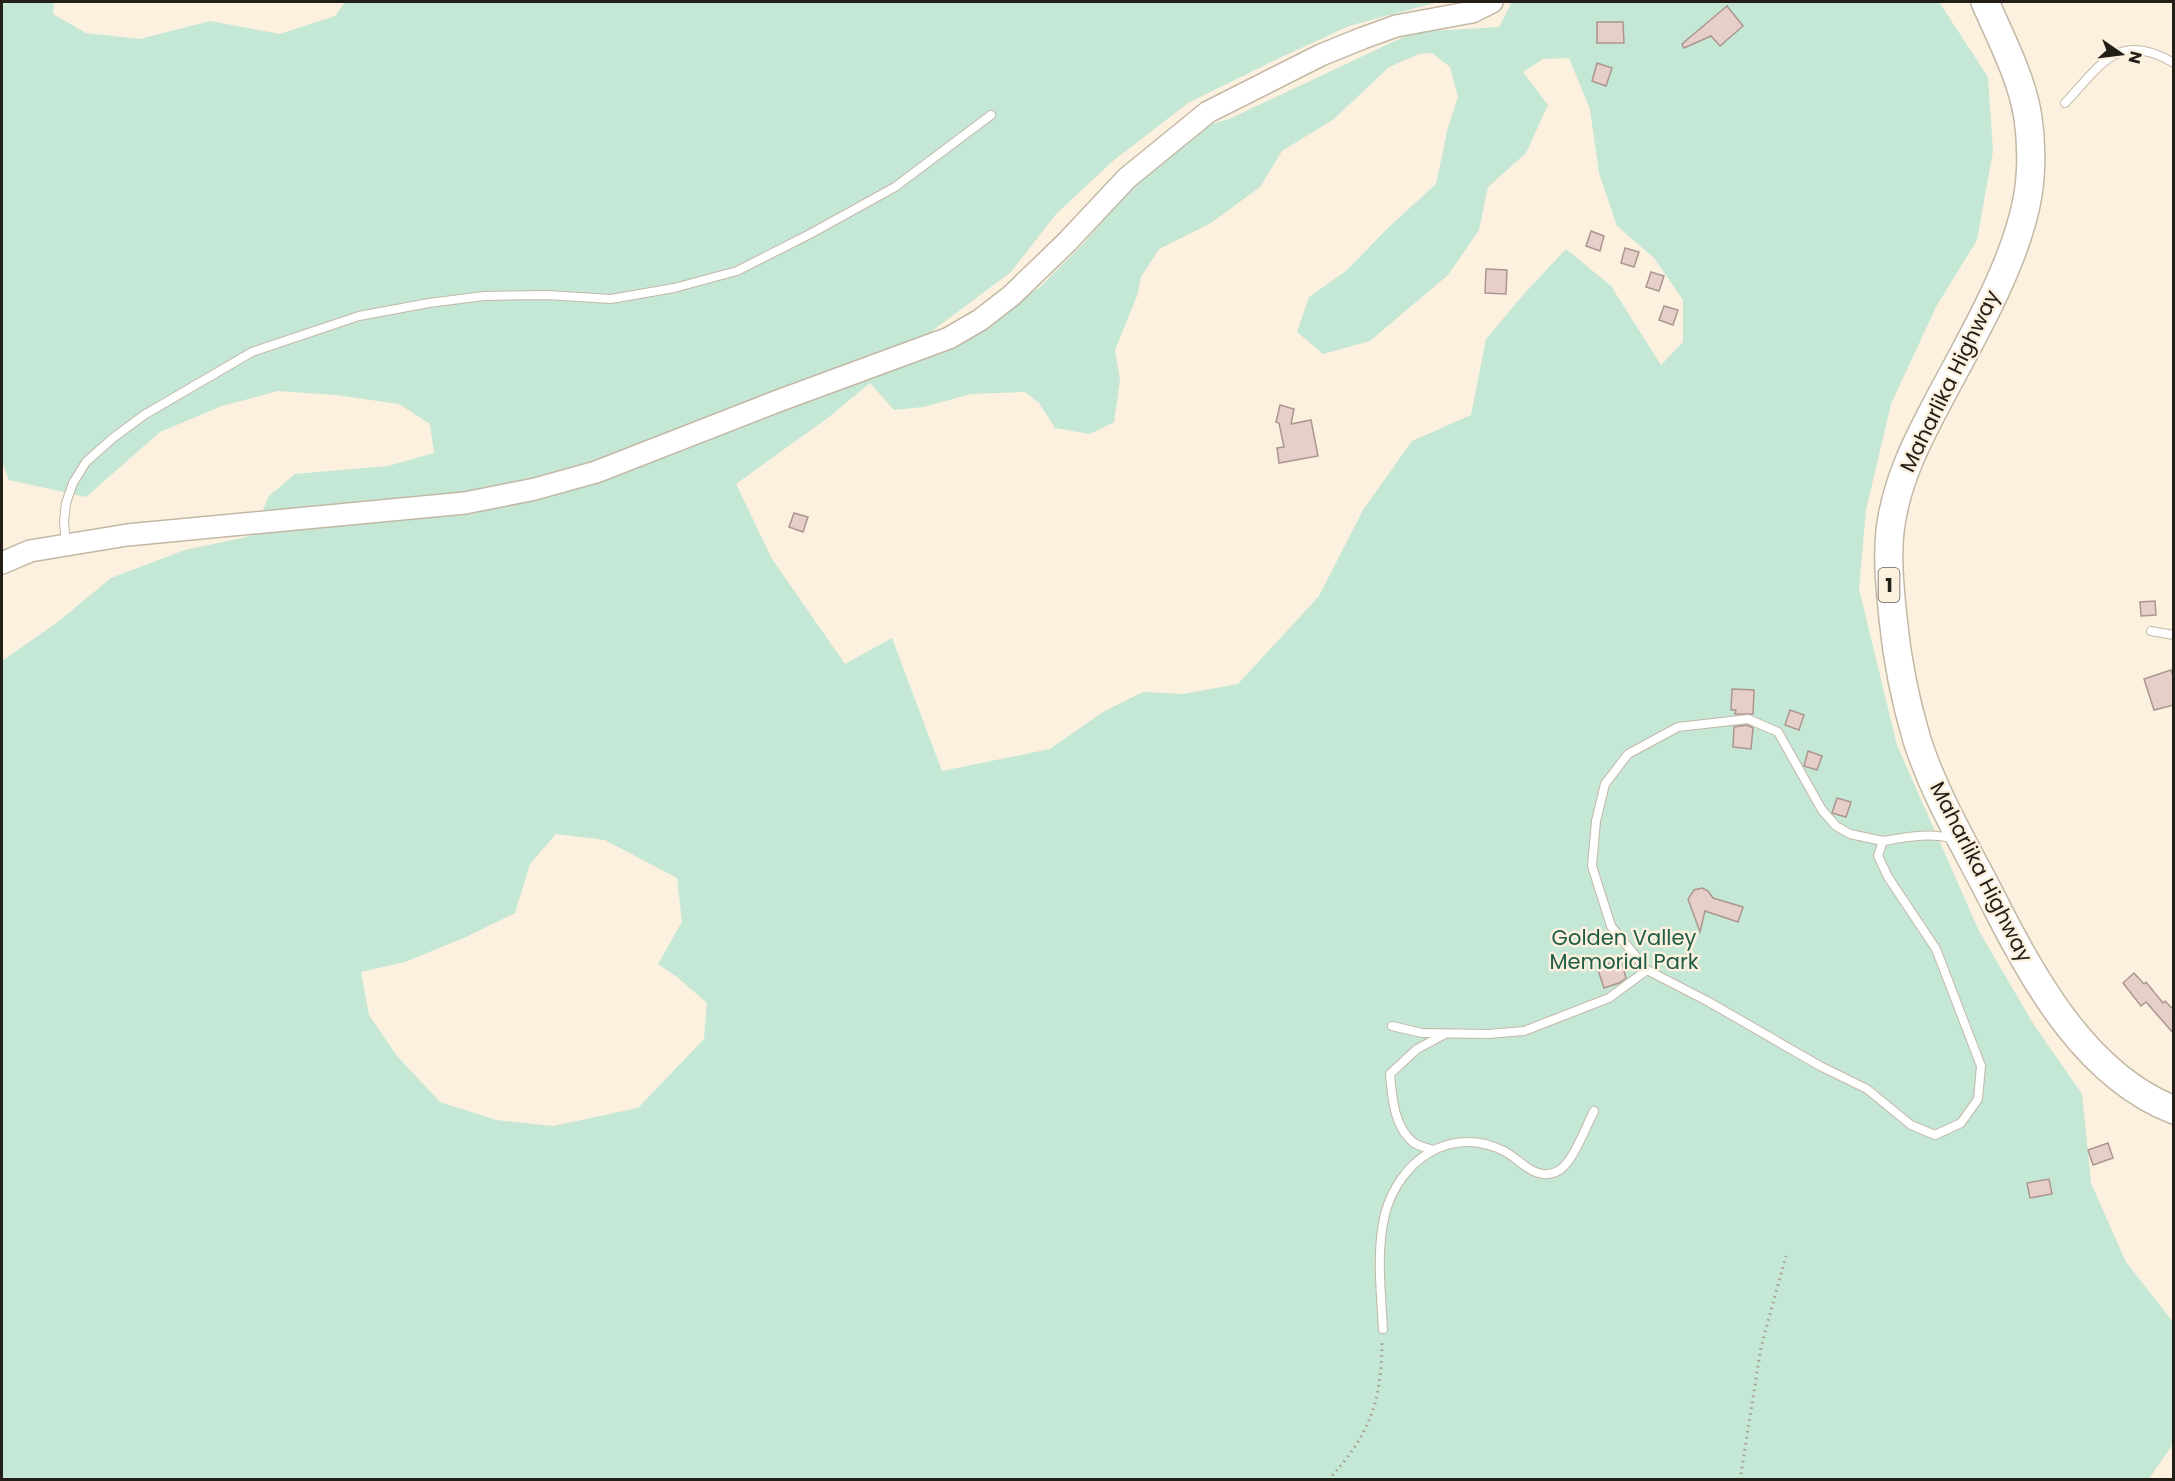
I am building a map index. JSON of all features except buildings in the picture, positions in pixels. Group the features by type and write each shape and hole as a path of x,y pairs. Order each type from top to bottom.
{"highway":[{"name":"Maharlika Highway","path":"1985,2 2016,75 2028,118 2030,164 2027,203 2017,239 1983,318 1916,442 1897,492 1890,529 1887,567 1897,661 1917,741 1943,802 2006,926 2040,985 2092,1055 2137,1091 2174,1110"}],"main road":[{"path":"2,563 30,551 151,533 465,503 535,489 596,472 949,338 980,320 1011,296 1067,242 1127,178 1208,112 1312,60 1363,38 1396,26 1472,12 1492,2"}],"lane":[{"path":"2065,103 2107,59 2124,51 2142,49 2156,52 2174,63"},
{"path":"66,545 64,522 66,503 73,483 86,462 144,414 252,352 359,316 429,303 484,296 547,295 611,299 674,288 737,271 895,188 991,115"},
{"path":"2151,631 2174,635"},
{"path":"1883,841 1878,856 1888,877 1936,949 1981,1066 1978,1099 1961,1123 1935,1135 1911,1125 1867,1089 1820,1066 1710,1002 1647,970 1611,926 1592,866 1596,821 1605,784 1628,754 1678,727 1748,719 1778,732 1822,810 1836,825 1850,834 1883,841 1919,835 1941,836 1964,842"},
{"path":"1392,1026 1422,1033 1488,1034 1524,1031 1609,998 1647,970"},
{"path":"1433,1149 1414,1143 1402,1127 1396,1114 1389,1074 1417,1049 1446,1033"},
{"path":"1383,1329 1380,1251 1385,1214 1398,1187 1413,1164 1433,1149 1458,1142 1474,1143 1504,1151 1536,1173 1555,1173 1563,1169 1570,1158 1594,1111"}],"path":[{"path":"1740,1479 1761,1347 1785,1256"},
{"path":"1328,1479 1345,1462 1364,1433 1378,1398 1383,1329"}],"green space":[{"name":"Golden Valley Memorial Park","path":"2,2 54,2 53,14 86,33 140,39 210,21 280,34 335,16 345,2 1438,2 1349,26 1188,103 1113,161 1056,214 1011,272 900,357 962,341 1040,287 1085,242 1162,154 1209,125 1229,119 1414,32 1499,27 1512,2 1939,2 1988,77 1993,151 1977,240 1936,307 1891,404 1866,510 1859,589 1897,745 1979,931 2034,1025 2082,1094 2091,1183 2126,1262 2173,1322 2173,1444 2148,1480 2,1479 2,661 59,621 111,578 185,550 251,536 269,496 295,474 388,466 434,453 430,424 399,404 336,395 278,391 222,406 160,432 86,497 9,480 2,462","holes":["1432,53 1450,67 1458,97 1448,127 1436,184 1346,271 1309,297 1297,332 1323,354 1370,341 1448,275 1479,230 1488,187 1526,153 1548,105 1523,72 1543,59 1569,58 1590,109 1599,173 1617,226 1654,258 1683,300 1683,342 1661,365 1611,286 1566,249 1486,339 1471,415 1412,441 1363,510 1319,596 1238,684 1183,694 1143,692 1103,712 1050,749 942,771 892,638 845,664 772,559 736,484 829,417 870,383 894,410 923,407 971,394 1025,392 1039,403 1055,428 1090,434 1114,422 1120,380 1115,350 1137,296 1141,277 1159,249 1211,223 1260,187 1282,151 1334,119 1389,67 1419,54","556,834 605,840 677,878 682,922 658,964 707,1003 704,1039 638,1108 553,1126 496,1120 440,1102 397,1056 369,1015 361,972 405,962 466,937 515,913 530,864"]}]}
